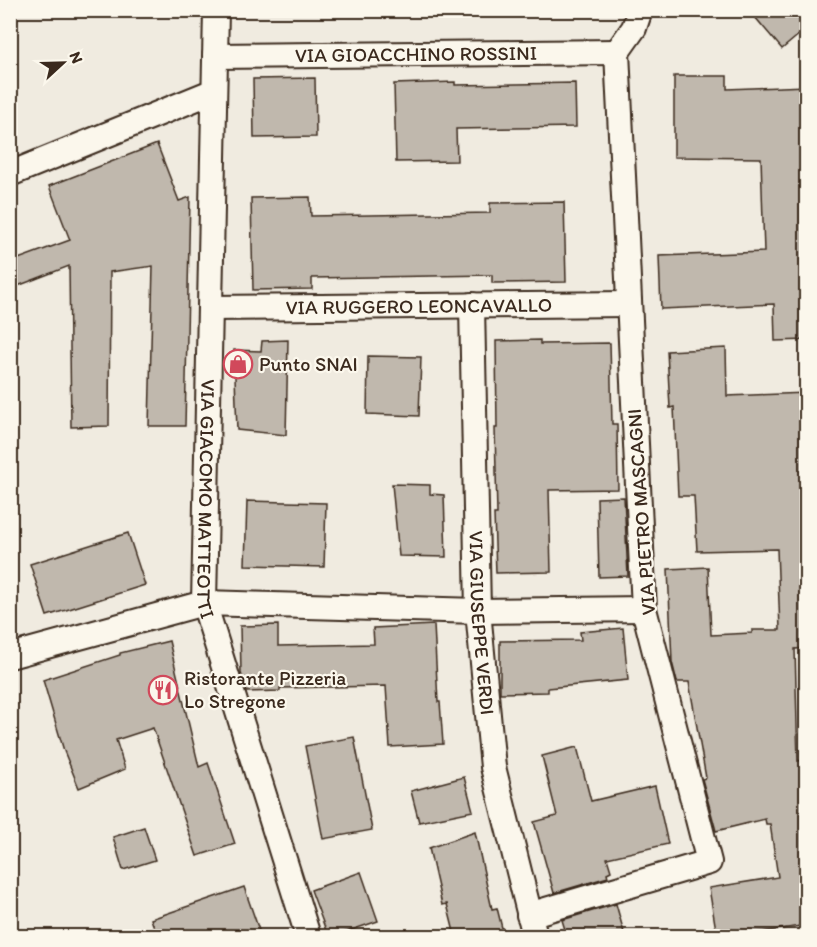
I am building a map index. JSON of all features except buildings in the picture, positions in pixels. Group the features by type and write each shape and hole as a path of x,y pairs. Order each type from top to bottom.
{"street":[{"name":"VIA GIACOMO MATTEOTTI","path":"216,10 204,603 308,936"},
{"path":"616,52 634,28 640,10"},
{"name":"VIA GIOACCHINO ROSSINI","path":"215,56 616,52"},
{"name":"VIA PIETRO MASCAGNI","path":"532,926 709,862 644,609 616,52"},
{"path":"10,174 214,91"},
{"name":"VIA RUGGERO LEONCAVALLO","path":"211,308 629,304"},
{"name":"VIA GIUSEPPE VERDI","path":"472,305 478,611 493,767 532,926"},
{"path":"12,651 204,603 478,611 644,609"}],"place":[{"name":"Punto SNAI","path":"238,364"},
{"name":"Ristorante Pizzeria Lo Stregone","path":"163,690"}]}
